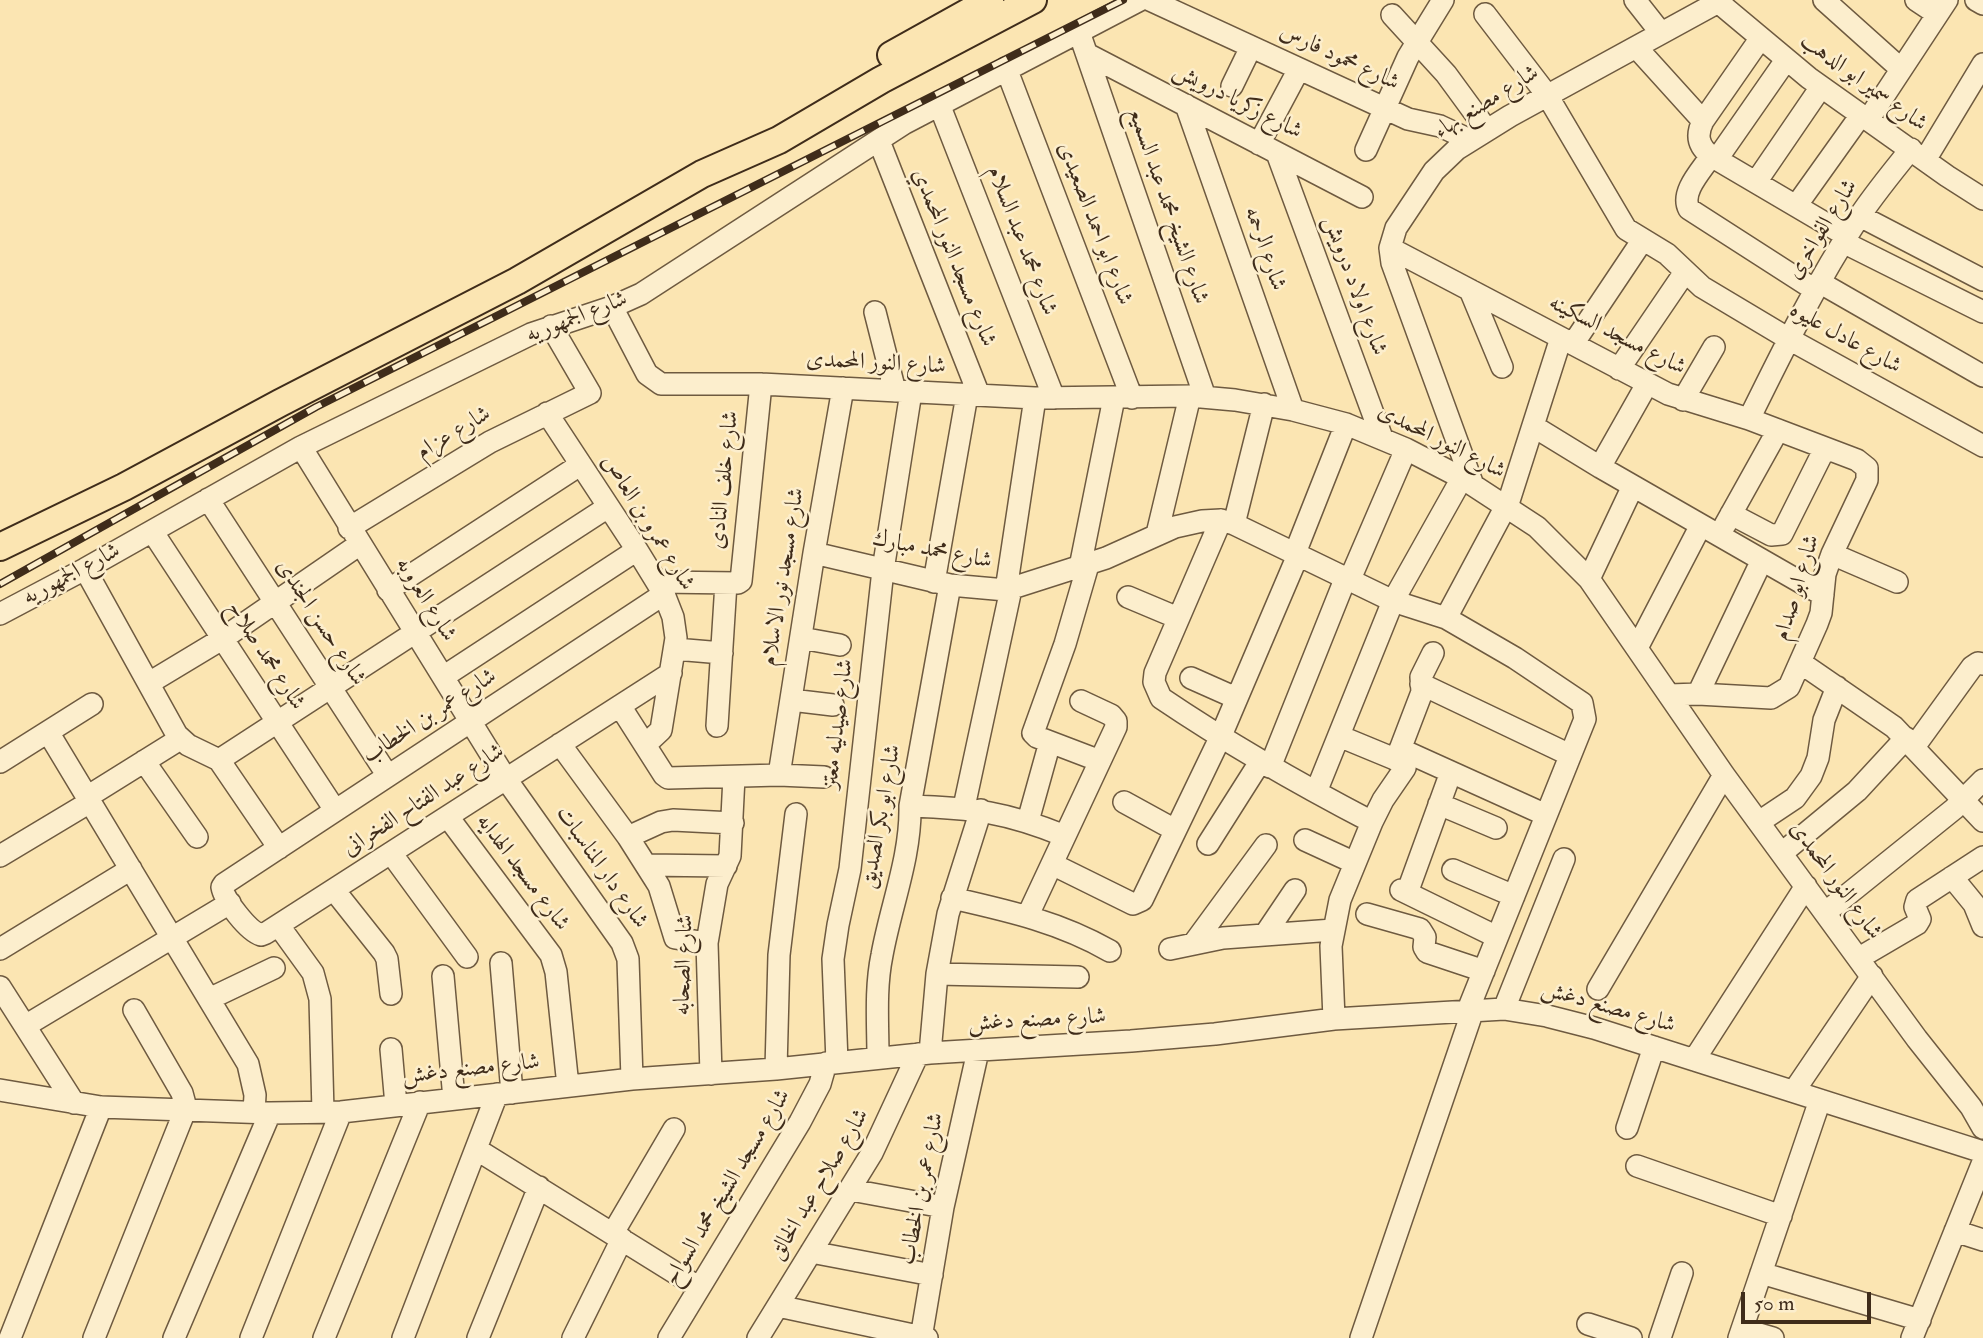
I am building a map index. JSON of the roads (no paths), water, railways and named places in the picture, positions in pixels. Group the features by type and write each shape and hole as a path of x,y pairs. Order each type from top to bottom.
{"main road":[{"path":"943,37 990,0"},
{"path":"0,547 124,488 292,397 517,281 702,174 752,134 943,37 1033,0"}],"street":[{"name":"شارع الجمهوريه","path":"0,614 301,447 551,326 612,307 641,294 939,104 1140,0"},
{"name":"شارع محمود فارس","path":"1150,0 1414,122 1479,135"},
{"path":"1366,150 1417,41 1443,0"},
{"path":"1635,0 1661,33"},
{"path":"1824,0 1901,69"},
{"path":"1796,206 1901,69 1942,7 1916,0"},
{"path":"1976,0 1983,4"},
{"name":"شارع مصنع بهاء","path":"1390,248 1396,228 1429,178 1445,160 1479,135 1547,95 1720,1"},
{"name":"شارع سمير ابو الدهب","path":"1720,1 1760,39 1821,87 1983,199"},
{"name":"شارع عادل عليوه","path":"1485,14 1547,95 1622,223 1642,241 1667,254 1702,287 1789,339 1983,446"},
{"path":"1392,15 1446,75 1479,135"},
{"name":"شارع الشيخ محمد عبد السميع","path":"1079,32 1198,397"},
{"path":"1760,39 1703,121 1699,130 1703,149 1845,239 1983,312"},
{"path":"1232,86 1251,47"},
{"path":"1636,47 1703,121"},
{"name":"شارع زكريا درويش","path":"1087,54 1362,197"},
{"path":"1786,60 1687,193 1687,205 1696,214 1817,286 1983,376"},
{"name":"شارع الفواخرى","path":"1749,419 1817,286 1860,216 1918,154 1983,64"},
{"name":"شارع ابو احمد الصعيدى","path":"1006,68 1123,398"},
{"path":"1268,148 1299,69"},
{"path":"1756,182 1821,87"},
{"name":"شارع محمد عبد السلام","path":"939,104 1044,398"},
{"name":"شارع الرحمه","path":"1186,105 1293,410"},
{"name":"شارع مسجد النور المحمدي","path":"879,141 973,395"},
{"name":"شارع اولاد درويش","path":"1268,148 1382,438"},
{"path":"1860,216 1983,280"},
{"path":"1446,618 1506,506 1533,426 1567,341 1642,241"},
{"path":"1316,792 1393,601 1467,482 1392,263 1390,248"},
{"name":"شارع مسجد السكينه","path":"1390,248 1647,384 1683,400 1749,419 1857,460 1867,468"},
{"path":"1619,369 1685,272"},
{"path":"1470,290 1502,367"},
{"name":"شارع النور المحمدى","path":"612,307 647,374 656,382 761,384 1044,398 1198,397 1264,404 1346,424 1406,449 1467,482 1537,527 1588,579 1724,775 1917,1039 1971,1107 1983,1128"},
{"path":"875,312 903,391"},
{"name":"شارع عزام","path":"149,683 222,639 275,602 354,536 490,442 590,393 551,326"},
{"path":"1683,400 1714,347"},
{"name":"شارع خلف النادى","path":"661,588 738,583 741,580 761,384"},
{"path":"1600,467 1647,384"},
{"name":"شارع مسجد نور الاسلام","path":"779,775 843,388"},
{"name":"شارع صيدليه معتز","path":"832,1063 834,959 850,869 903,391"},
{"name":"شارع ابو بكر الصديق","path":"878,1058 879,971 905,857 942,584 973,395"},
{"path":"1157,534 1198,397"},
{"name":"شارع صلاح عبد الخالق","path":"758,1338 850,1190 924,1054 952,898 973,809 1044,398"},
{"path":"1100,761 1037,737 1033,733 1065,645 1123,398"},
{"path":"1264,404 1228,522 1178,618 1155,673 1156,691 1161,698 1220,738 1372,822"},
{"name":"شارع عمرو بن العاص","path":"547,413 661,588 673,617 675,649 662,730 645,745"},
{"path":"1052,864 1133,904 1142,900 1220,738 1346,424"},
{"path":"1533,426 1823,595"},
{"path":"1719,536 1778,430"},
{"name":"شارع العروبه","path":"301,447 506,779"},
{"path":"1731,514 1771,535 1782,534 1825,448"},
{"path":"1208,844 1265,765 1406,449"},
{"path":"388,590 580,465"},
{"name":"شارع ابو صدام","path":"1670,695 1771,698 1778,696 1793,681 1817,624 1825,574 1867,480 1867,468"},
{"path":"1588,579 1633,486"},
{"name":"شارع حسن الجندى","path":"208,499 388,776"},
{"path":"219,760 608,507"},
{"path":"1228,522 1393,601 1446,618 1515,658 1583,703 1585,719 1484,971 1361,1338"},
{"name":"شارع محمد مبارك","path":"814,553 942,584 1009,590 1084,566 1127,550 1157,534 1190,523 1228,522"},
{"path":"1637,648 1701,524"},
{"name":"شارع محمد صلاح","path":"152,531 335,810"},
{"path":"443,677 637,550"},
{"path":"1832,554 1897,582"},
{"path":"1698,694 1762,560"},
{"path":"85,569 180,739 219,760 279,848"},
{"path":"718,726 726,583"},
{"name":"شارع عمر بن الخطاب","path":"25,1026 172,938 279,848 470,722 661,588"},
{"path":"1128,597 1178,618"},
{"path":"801,638 840,645"},
{"path":"675,649 722,653"},
{"path":"1334,1019 1331,946 1340,900 1372,822 1405,768 1398,754 1422,692 1421,677 1433,653"},
{"path":"1801,663 1881,716 1983,821"},
{"path":"1783,853 1910,743 1972,667 1978,663 1983,664"},
{"name":"شارع عبد الفتاح الفخرانى","path":"279,926 671,673"},
{"path":"1191,678 1236,698"},
{"path":"1420,684 1570,755"},
{"path":"1759,822 1795,797 1811,776 1818,758 1827,709 1837,687"},
{"path":"791,699 833,705"},
{"path":"1028,915 1116,721 1111,715 1081,701"},
{"path":"0,762 92,704"},
{"path":"620,706 668,778 779,775 824,778"},
{"path":"48,732 248,1064 255,1096 262,1112 174,1338"},
{"path":"1339,736 1451,772 1546,815"},
{"path":"0,856 180,739"},
{"path":"1028,821 1050,742"},
{"path":"561,744 628,837 659,886 675,938 707,943"},
{"path":"144,761 197,837"},
{"path":"1451,772 1404,892 1497,937"},
{"path":"1598,989 1724,775"},
{"name":"شارع الصحابه","path":"710,1074 707,943 717,884 730,856 734,777"},
{"name":"شارع دار المناسبات","path":"506,779 626,951 629,968 632,1079"},
{"path":"1826,912 1964,801 1983,780"},
{"path":"1124,802 1175,830"},
{"path":"1439,804 1496,828"},
{"path":"910,806 973,809 1028,821 1065,836"},
{"path":"776,1069 779,955 796,814"},
{"name":"شارع مسجد الهدايه","path":"447,817 551,956 556,972 568,1086"},
{"path":"628,837 661,822 673,820 733,823"},
{"path":"1305,840 1354,863"},
{"path":"1194,943 1266,845"},
{"path":"391,853 467,957"},
{"path":"1859,958 1917,924 1920,919 1915,902 1983,857"},
{"path":"1504,1009 1564,859"},
{"path":"646,865 726,866"},
{"path":"0,949 131,869"},
{"path":"1452,870 1514,897"},
{"path":"1952,877 1974,904 1983,926"},
{"path":"1694,1060 1806,887"},
{"path":"334,890 384,953 391,994"},
{"path":"1266,933 1295,890"},
{"path":"227,893 257,934 279,926 313,972 320,999 332,1112 251,1338"},
{"path":"952,898 1028,915 1073,931 1110,951"},
{"path":"1367,914 1420,929 1425,937 1424,947 1427,952 1484,971"},
{"path":"1170,949 1266,933 1333,930"},
{"path":"403,1338 476,1149 504,1094 501,963"},
{"path":"209,999 274,968"},
{"path":"937,974 1079,977"},
{"path":"443,976 454,1099"},
{"path":"1794,1091 1872,976"},
{"path":"0,988 74,1103"},
{"name":"شارع مصنع دغش","path":"0,1090 101,1107 332,1112 632,1079 776,1069 924,1054 1215,1034 1334,1019 1504,1009 1547,1016 1654,1047 1983,1152"},
{"path":"94,1338 186,1108 182,1093 134,1010"},
{"path":"1627,1128 1654,1047"},
{"path":"391,1049 396,1105"},
{"name":"شارع عمر بن الخطاب","path":"923,1338 943,1207 978,1051"},
{"name":"شارع مسجد الشيخ محمد السواح","path":"669,1338 806,1111 832,1063"},
{"path":"1773,1338 1741,1334 1820,1100"},
{"path":"324,1338 420,1102"},
{"path":"10,1338 101,1107"},
{"path":"573,1338 617,1236 674,1129"},
{"path":"476,1149 698,1287"},
{"path":"1761,1273 1916,1329 1983,1163"},
{"path":"1637,1166 1781,1216"},
{"path":"478,1338 538,1187"},
{"path":"850,1190 943,1207"},
{"path":"1955,1231 1983,1240"},
{"path":"811,1252 932,1275"},
{"path":"1660,1338 1682,1273"},
{"path":"778,1306 923,1338"},
{"path":"1588,1324 1631,1338"}],"railway":[{"path":"0,584 316,407 1123,0"}]}
